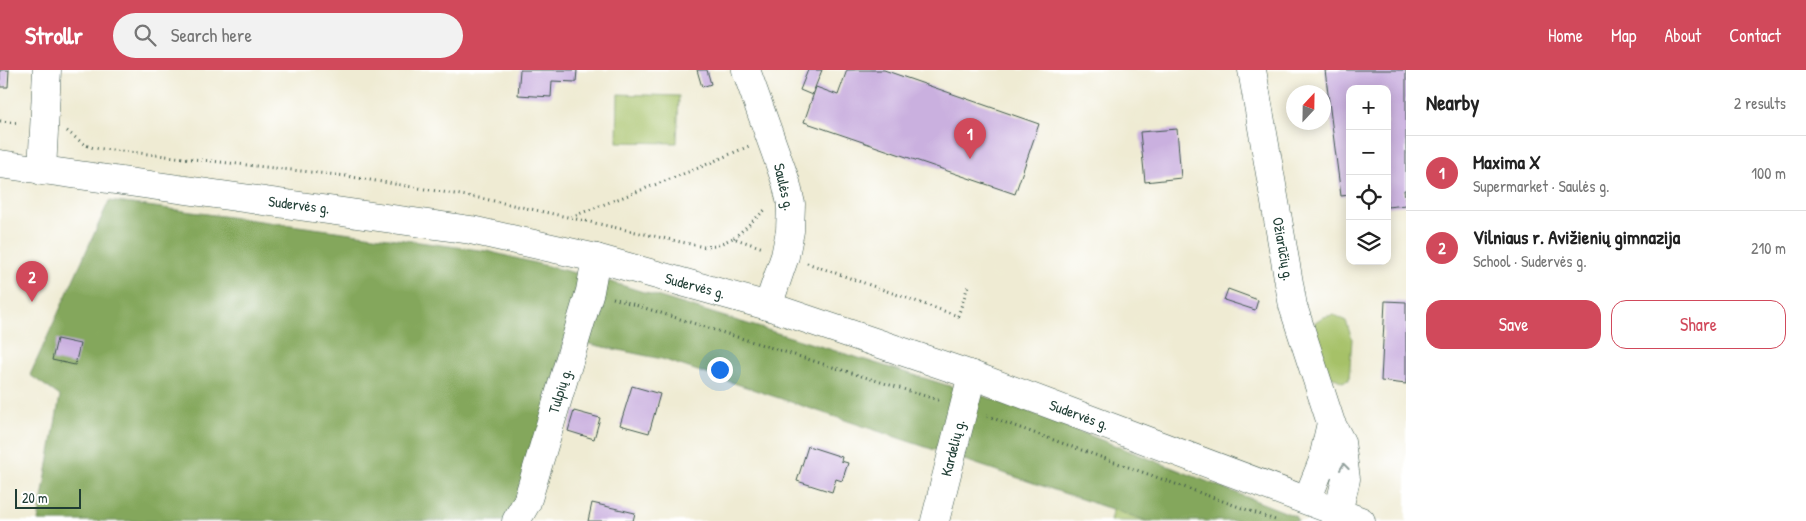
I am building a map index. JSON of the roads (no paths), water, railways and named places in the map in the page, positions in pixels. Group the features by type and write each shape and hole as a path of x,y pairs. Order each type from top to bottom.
{"main road":[{"path":"42,171 47,70"},
{"name":"Saulės g.","path":"746,70 786,182 791,204 790,231 785,256 768,306"},
{"name":"Ožiarūčių g.","path":"1252,70 1293,306 1331,424 1341,442 1346,479 1345,518"},
{"name":"Sudervės g.","path":"0,164 471,230 596,258 768,306 972,375 1307,500 1345,518"},
{"name":"Tulpių g.","path":"516,521 527,502 590,291 596,258"},
{"name":"Kardelių g.","path":"936,521 972,375"},
{"path":"1307,500 1322,463 1331,424"}],"place":[{"name":"Maxima X","path":"970,159"},
{"name":"Vilniaus r. Avižienių gimnazija","path":"32,302"}]}
